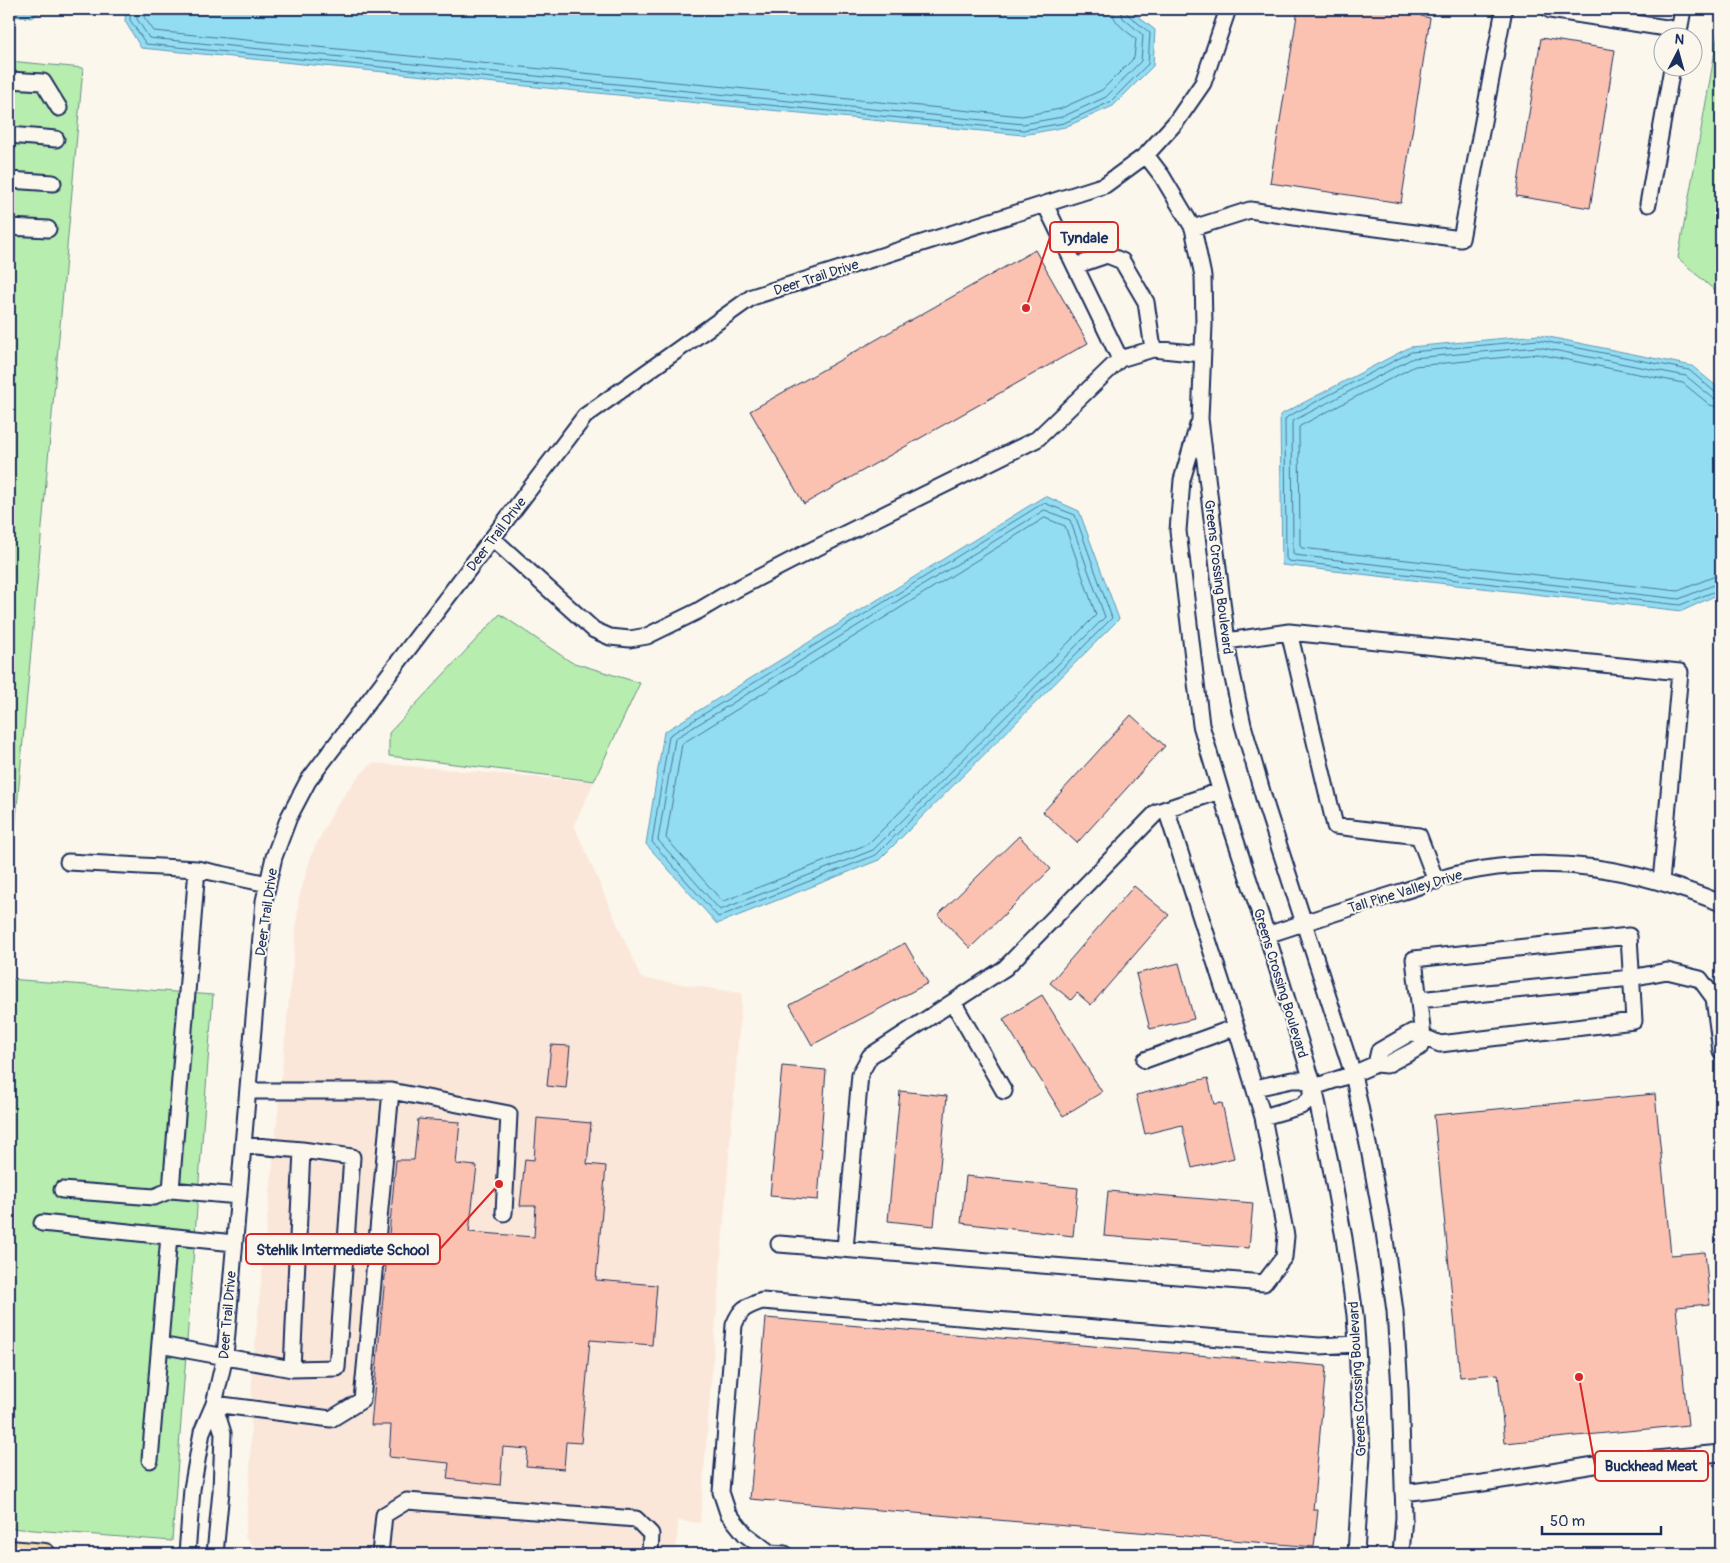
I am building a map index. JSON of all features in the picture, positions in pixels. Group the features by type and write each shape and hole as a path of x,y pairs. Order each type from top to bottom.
{"main road":[{"path":"9,1551 45,1554"}],"street":[{"name":"Deer Trail Drive","path":"187,1554 192,1489 202,1432 214,1404 225,1356 264,901 274,857 289,817 308,781 586,416 752,297 1106,185 1146,155 1176,122 1203,83 1228,9"},
{"path":"1193,228 1250,210 1461,239 1504,9"},
{"path":"1679,28 1683,9"},
{"path":"1550,10 1652,29"},
{"path":"1648,204 1670,78"},
{"path":"9,80 43,82 60,108"},
{"path":"9,135 56,139"},
{"name":"Greens Crossing Boulevard","path":"1146,155 1162,176 1193,228 1203,276 1204,325 1200,419 1229,659 1243,725 1268,809 1353,1074 1382,1222 1395,1311 1400,1389 1404,1517 1401,1554"},
{"path":"9,180 52,183"},
{"path":"1044,204 1120,359"},
{"path":"9,227 48,229"},
{"path":"1075,266 1107,255 1122,261 1146,302 1153,349"},
{"path":"492,538 594,630 610,637 630,639 647,636 829,541 1037,439 1120,359 1153,349 1202,354"},
{"name":"Greens Crossing Boulevard","path":"1200,419 1182,480 1178,531 1201,725 1314,1088 1344,1238 1355,1315 1362,1455 1356,1554"},
{"path":"1227,641 1289,632 1680,672 1661,882"},
{"path":"1289,632 1335,826 1419,836 1436,881"},
{"path":"845,1249 860,1074 870,1056 1005,968 1157,812 1220,791"},
{"path":"779,1244 1264,1283 1284,1257 1286,1236 1263,1117 1166,809"},
{"path":"68,862 197,869 268,884"},
{"name":"Tall Pine Valley Drive","path":"1267,934 1462,873 1526,864 1580,866 1636,875 1685,889 1721,903"},
{"path":"172,1190 197,869"},
{"path":"1263,1117 1301,1106 1309,1100 1314,1088 1376,1064 1379,1051 1412,1032 1423,1037 1440,1044 1634,1021 1629,936 1414,959 1423,1037"},
{"path":"1419,1000 1632,978 1667,971 1700,979 1714,998 1721,1051"},
{"path":"953,1002 1004,1091"},
{"path":"1145,1060 1238,1034"},
{"path":"1255,1088 1292,1080 1304,1080 1314,1088"},
{"path":"248,1091 391,1091 509,1114 504,1213"},
{"path":"215,1554 221,1491 223,1433 214,1404 331,1419 362,1400 391,1091"},
{"path":"160,1345 292,1369 337,1368 352,1157 244,1145"},
{"path":"292,1369 302,1150"},
{"path":"62,1190 154,1197 172,1190 238,1196"},
{"path":"42,1223 234,1243"},
{"path":"150,1460 169,1236"},
{"path":"785,1554 770,1553 745,1534 728,1513 721,1492 734,1325 739,1312 762,1301 1319,1346 1357,1344"},
{"path":"1403,1493 1600,1464 1721,1453"},
{"path":"380,1554 384,1515 407,1501 636,1519 651,1534 650,1554"}],"shaded area":[{"path":"372,763 594,782 574,825 641,978 742,993 700,1523 678,1521 676,1554 322,1554 255,1548 245,1537 250,1473 252,1375 299,898 312,853 336,806 356,779"}],"green space":[{"path":"1721,18 1721,296 1678,258"},
{"path":"9,61 83,68 9,897"},
{"path":"500,614 571,662 640,683 594,781 389,756 389,733"},
{"path":"9,979 213,995 172,1541 9,1528"}],"water":[{"path":"9,9 43,9 32,18 9,16"},
{"path":"126,9 1117,9 1130,10 1155,30 1153,66 1113,106 1065,127 1023,135 141,48 125,21"},
{"path":"1539,335 1692,366 1721,390 1721,593 1682,611 1282,565 1280,415 1410,347"},
{"path":"1045,496 1079,511 1119,619 879,860 717,924 646,844 664,732"}],"building":[{"path":"1298,9 1422,9 1421,16 1430,18 1401,203 1270,183"},
{"path":"1541,38 1615,50 1590,208 1516,196"},
{"path":"1035,250 1088,343 804,504 750,411"},
{"path":"1131,715 1165,746 1077,843 1043,812"},
{"path":"1019,836 1051,869 970,948 938,915"},
{"path":"1134,886 1169,915 1091,1005 1077,993 1071,1000 1050,983"},
{"path":"905,943 928,983 812,1045 790,1005"},
{"path":"1179,963 1194,1019 1150,1029 1136,974"},
{"path":"1042,995 1102,1092 1063,1116 1003,1019"},
{"path":"551,1045 570,1046 566,1088 547,1086"},
{"path":"782,1066 826,1070 818,1200 770,1196"},
{"path":"1208,1078 1214,1104 1222,1103 1234,1158 1192,1168 1182,1125 1145,1134 1136,1095"},
{"path":"900,1091 947,1096 934,1226 888,1221"},
{"path":"1655,1094 1671,1255 1705,1252 1710,1304 1676,1307 1688,1425 1505,1443 1498,1374 1460,1377 1434,1115"},
{"path":"537,1118 591,1123 587,1164 606,1166 596,1280 657,1285 652,1345 590,1340 581,1443 566,1442 564,1469 526,1466 528,1449 503,1447 500,1485 447,1479 449,1463 389,1457 391,1425 371,1425 396,1160 414,1160 418,1119 460,1122 456,1164 477,1166 469,1232 534,1237 536,1206 520,1206 525,1159 534,1160"},
{"path":"966,1176 1078,1188 1073,1236 961,1223"},
{"path":"1108,1191 1253,1203 1249,1248 1104,1236"},
{"path":"766,1318 1326,1366 1313,1510 1318,1510 1314,1547 750,1499"}],"place":[{"name":"Tyndale","path":"1026,308"},
{"name":"Stehlik Intermediate School","path":"499,1184"},
{"name":"Buckhead Meat","path":"1579,1377"}]}
